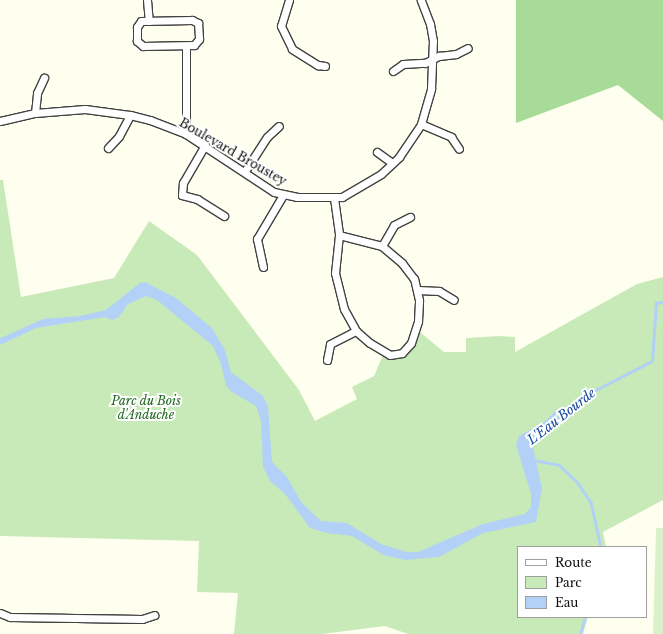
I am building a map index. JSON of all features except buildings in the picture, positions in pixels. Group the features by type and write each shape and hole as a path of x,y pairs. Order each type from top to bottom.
{"street":[{"path":"147,0 149,21"},
{"path":"289,0 281,26 292,49 318,65 325,66"},
{"name":"Boulevard Broustey","path":"0,121 35,113 85,109 130,115 150,120 186,134 283,195 334,198 353,193 381,174 392,163 421,124 431,88 433,60 430,24 421,0"},
{"path":"192,20 198,24 199,38 194,45 186,46 143,46 137,42 137,27 141,22 192,20"},
{"path":"186,46 186,134"},
{"path":"393,71 403,64 433,60 439,56 456,54 468,48"},
{"path":"35,113 37,93 44,78"},
{"path":"108,148 119,136 130,115"},
{"path":"421,124 451,137 459,149"},
{"path":"245,172 267,137 279,126"},
{"path":"205,145 183,183 182,195 198,199 224,216"},
{"path":"377,152 392,163"},
{"path":"263,268 257,238 283,195"},
{"path":"334,198 339,235 336,282 344,309 356,331 384,353 396,356 402,353 411,343 418,321 418,290 402,263 382,246 339,235"},
{"path":"382,246 394,225 410,217"},
{"path":"418,290 439,291 454,300"},
{"path":"327,360 330,344 356,331"},
{"path":"0,613 10,617 134,619 154,615"}],"green space":[{"path":"516,0 663,0 663,121 618,85 516,123"},
{"name":"Parc du Bois d'Anduche","path":"0,180 3,180 21,297 114,278 149,221 197,255 299,390 315,421 357,399 352,387 374,376 383,355 396,355 415,332 421,333 444,352 466,352 466,338 499,336 515,337 515,352 637,284 663,277 663,500 603,532 606,546 517,546 517,618 588,618 583,634 408,634 385,626 322,634 234,634 238,593 197,592 199,541 0,536"},
{"path":"656,528 663,528 663,634 653,634"}],"water":[{"path":"145,282 176,298 212,328 225,350 231,372 263,396 268,406 272,462 287,477 302,503 321,521 347,523 381,544 406,552 418,552 483,524 525,514 531,507 531,494 516,445 519,436 546,421 557,409 554,428 538,439 533,448 542,488 536,522 483,533 439,557 405,560 383,555 352,536 327,533 310,528 285,494 270,481 263,467 261,421 256,406 232,392 226,386 221,364 213,346 157,300 146,296 128,304 119,317 112,320 105,317 36,328 0,345 0,338 43,319 80,316 106,310 140,283"}],"waterway":[{"name":"L'Eau Bourde","path":"553,421 586,395 652,361 656,303 663,302"},
{"path":"534,463 534,460 559,465 578,483 591,502 601,546"},
{"path":"580,634 585,618"}]}
